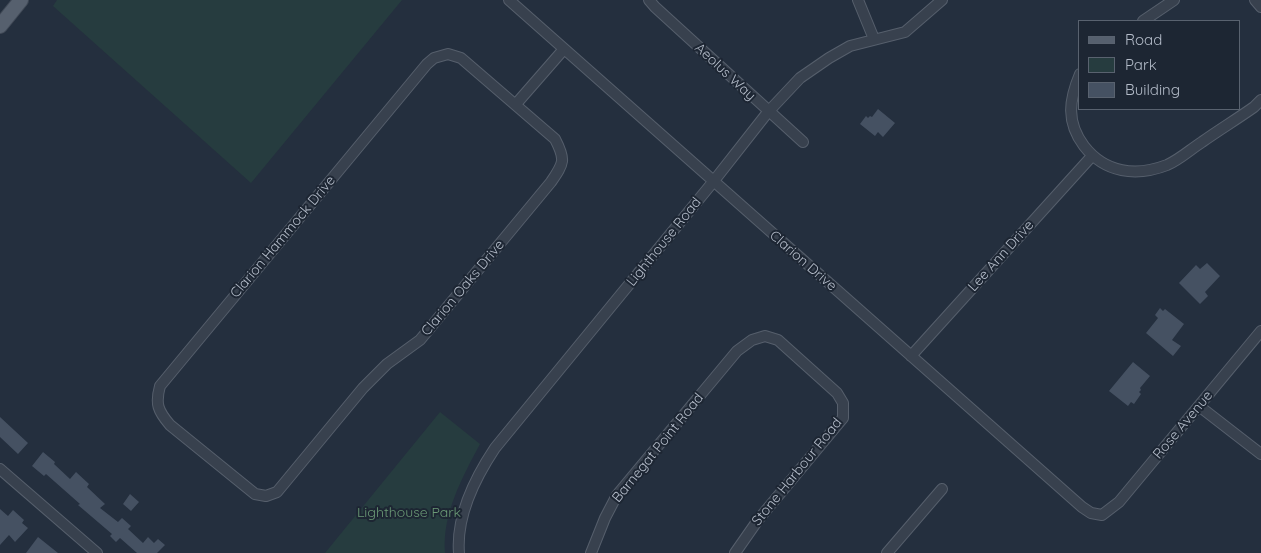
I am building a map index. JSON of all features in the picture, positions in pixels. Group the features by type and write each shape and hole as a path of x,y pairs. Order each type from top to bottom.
{"main road":[{"path":"0,26 21,0"}],"street":[{"name":"Clarion Drive","path":"509,0 1082,507 1091,513 1102,515"},
{"name":"Aeolus Way","path":"649,0 768,112 803,142"},
{"path":"858,0 874,39"},
{"name":"Lighthouse Road","path":"459,553 462,519 470,493 480,471 495,448 768,112 800,78 828,58 850,46 905,32 942,0"},
{"path":"1144,20 1174,0"},
{"path":"1255,0 1261,7"},
{"path":"516,104 564,49"},
{"name":"Clarion Hammock Drive","path":"246,488 170,425 160,413 158,406 157,399 160,386 426,64 434,58 448,54 461,58 516,104"},
{"path":"1078,79 1072,94 1070,116 1081,142 1092,156 1112,169 1132,173 1151,170 1168,164 1254,107 1261,100"},
{"name":"Clarion Oaks Drive","path":"246,488 255,494 266,496 277,492 363,388 387,364 420,340 561,168 563,154 555,139 516,104"},
{"name":"Lee Ann Drive","path":"911,356 1092,156"},
{"name":"Rose Avenue","path":"1102,515 1120,502 1261,331"},
{"name":"Stone Harbour Road","path":"735,553 758,520 843,418 843,403 837,393 778,340 765,336 752,340 737,351"},
{"name":"Barnegat Point Road","path":"591,553 616,495 737,351"},
{"path":"1199,406 1261,454"},
{"path":"0,469 97,553"},
{"path":"887,553 942,489"}],"green space":[{"path":"57,0 402,0 251,183 53,6"},
{"name":"Lighthouse Park","path":"440,412 480,444 460,483 450,510 445,539 445,553 325,553"}],"building":[{"path":"878,109 895,123 883,137 878,132 875,136 860,124 866,116 868,118 872,117"},
{"path":"1207,263 1220,276 1205,292 1208,296 1200,304 1179,283 1196,265 1200,269"},
{"path":"1160,308 1163,311 1165,309 1184,324 1172,340 1181,346 1173,356 1146,333 1158,318 1155,315"},
{"path":"1133,362 1150,376 1140,388 1139,392 1141,394 1134,404 1131,402 1128,406 1109,391"},
{"path":"0,417 28,443 18,454 0,437"},
{"path":"43,452 70,479 76,472 89,484 87,487 105,504 100,508 118,522 122,518 131,526 128,529 143,543 148,537 154,543 158,539 165,545 157,553 137,553 120,538 116,542 110,536 112,534 78,505 80,504 46,474 44,476 32,466"},
{"path":"130,494 139,502 131,511 123,504"},
{"path":"0,509 8,516 13,510 24,520 22,523 28,528 15,542 9,535 0,545"},
{"path":"38,537 58,553 26,553"}]}
